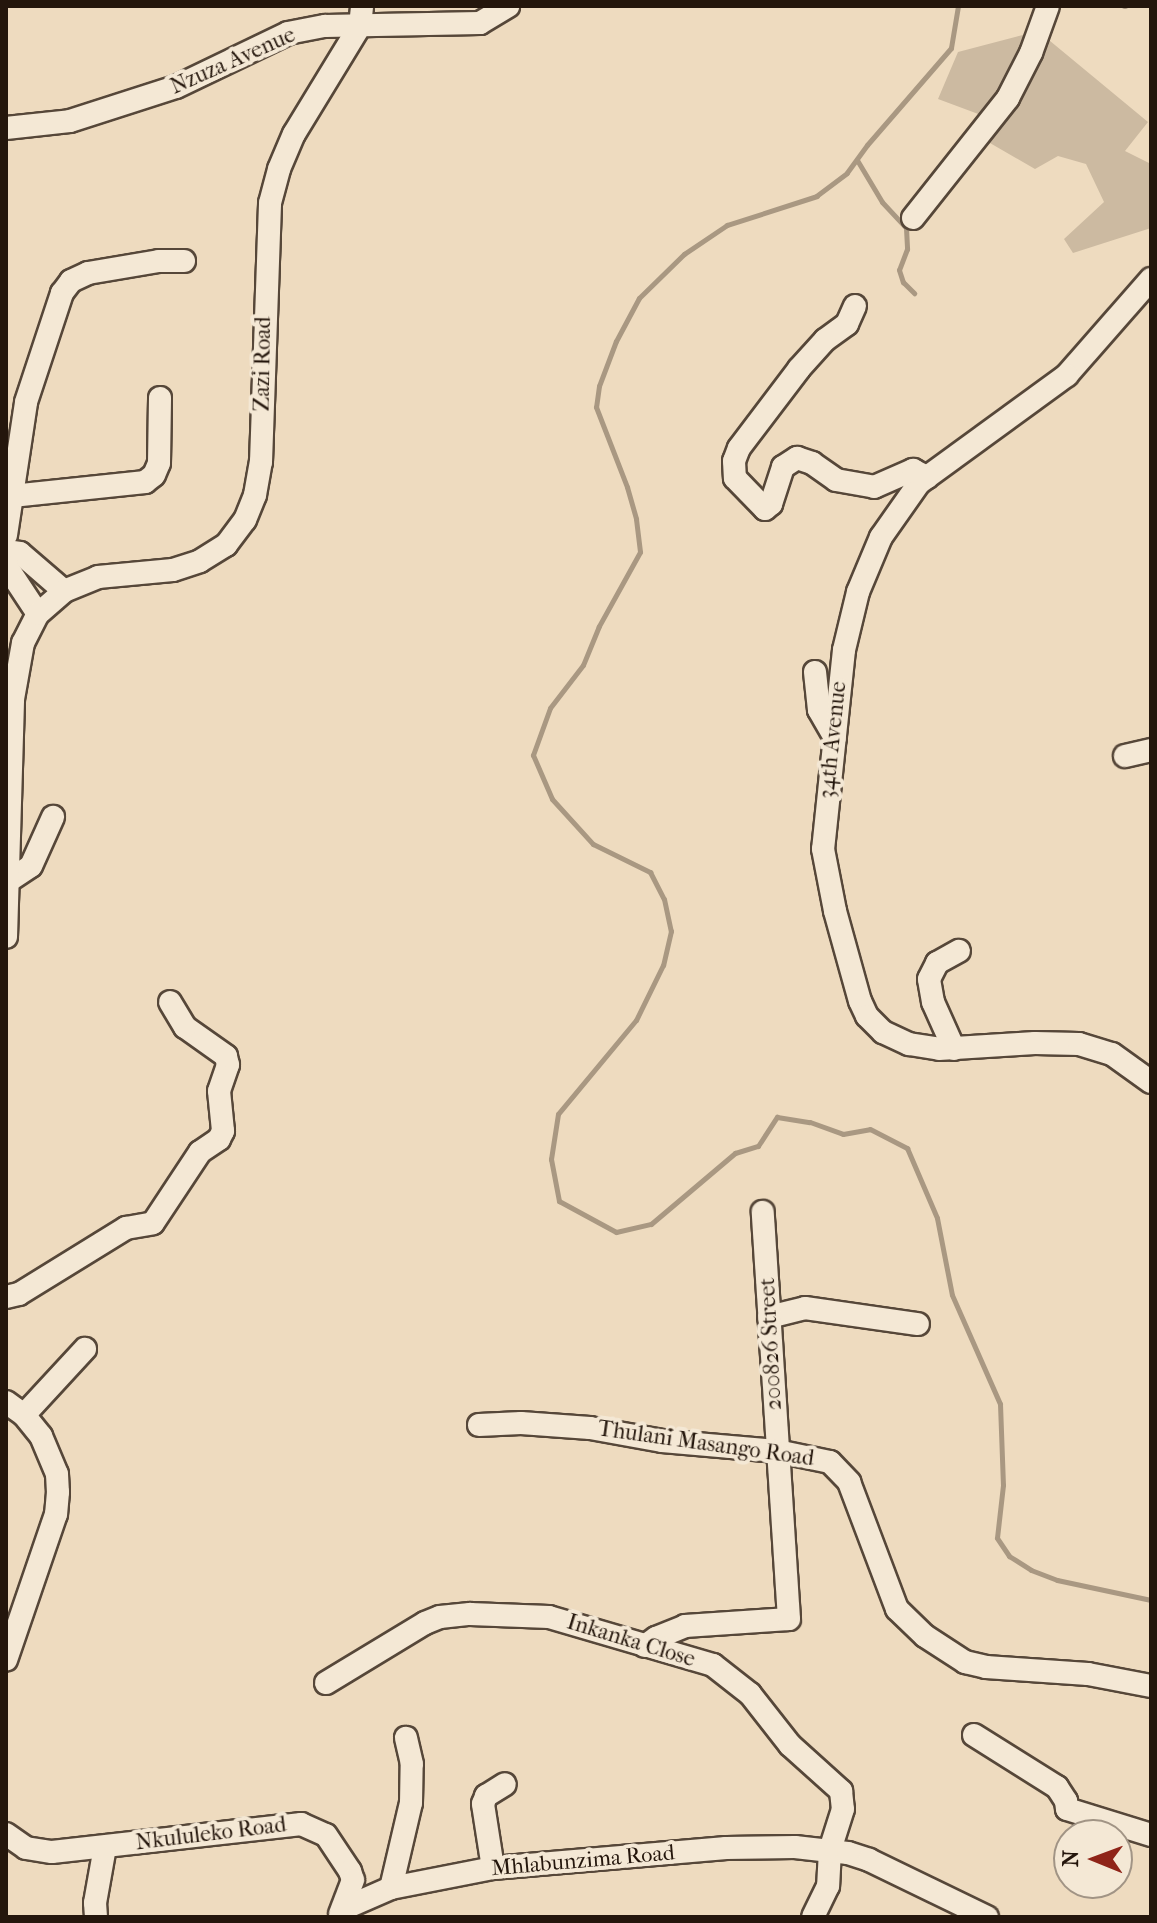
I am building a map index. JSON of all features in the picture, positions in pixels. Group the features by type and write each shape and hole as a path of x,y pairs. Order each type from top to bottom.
{"street":[{"name":"Nzuza Avenue","path":"6,128 70,121 176,87 288,33 361,16 480,23 508,6"},
{"path":"913,218 1008,98 1048,6"},
{"name":"Zazi Road","path":"64,591 98,577 173,570 200,561 226,545 245,520 255,495 261,462 270,203 279,169 294,134 361,16"},
{"path":"6,535 26,402 62,293 71,281 88,273 184,261"},
{"name":"34th Avenue","path":"1151,279 1067,375 927,477 896,512 858,592 842,662 823,849 835,911 860,1001 874,1025 896,1039 923,1047 954,1049 1035,1043 1079,1044 1112,1054 1151,1082"},
{"path":"855,306 847,324 825,340 799,369 739,448 734,461 735,478 765,509 771,504 783,467 797,458 812,463 836,480 874,487 910,470 917,470 927,477"},
{"path":"12,496 145,482 154,475 159,463 160,398"},
{"path":"6,551 20,553 64,591 38,614 23,643 15,671 6,937"},
{"path":"6,560 7,567 38,614"},
{"path":"815,672 819,710 835,738"},
{"path":"1125,756 1151,750"},
{"path":"10,880 31,866 53,817"},
{"path":"954,1049 933,1002 929,979 937,963 959,951"},
{"path":"6,1297 19,1294 126,1228 153,1223 200,1152 219,1139 223,1131 219,1091 228,1065 226,1056 185,1027 170,1002"},
{"name":"200826 Street","path":"645,1646 685,1626 789,1619 763,1212"},
{"path":"769,1317 805,1308 918,1324"},
{"path":"6,1660 56,1514 58,1492 50,1456 15,1408 85,1349"},
{"name":"Thulani Masango Road","path":"479,1425 521,1423 590,1428 662,1441 777,1451 821,1459 837,1467 849,1482 897,1609 925,1636 965,1662 986,1667 1098,1675 1151,1686"},
{"name":"Inkanka Close","path":"326,1683 440,1617 503,1614 549,1617 726,1672 750,1694 807,1763 841,1791 843,1809 830,1850"},
{"path":"974,1735 1057,1787 1067,1809 1148,1834"},
{"path":"391,1888 411,1803 412,1764 406,1738"},
{"path":"493,1868 483,1804 486,1796 505,1784"},
{"name":"Nkululeko Road","path":"6,1834 36,1851 105,1847 258,1826 301,1824 326,1835 345,1859 353,1880 340,1913"},
{"path":"96,1917 95,1903 105,1847"},
{"name":"Mhlabunzima Road","path":"340,1913 391,1888 493,1868 726,1848 830,1850 869,1860 987,1917"},
{"path":"813,1917 828,1886 830,1850"}],"shaded area":[{"path":"1038,31 1148,122 1125,151 1151,164 1151,228 1073,253 1064,239 1104,202 1086,164 1058,156 1035,169 983,139 989,118 938,99 958,52"}],"waterway":[{"path":"958,6 951,48 867,145 847,173 817,196 727,225 684,254 639,298 616,341 599,386 596,407 627,487 636,519 640,552 599,626 583,665 550,708 533,755 552,799 593,844 650,872 664,899 671,931 663,965 636,1020 558,1114 551,1159 559,1201 616,1232 651,1224 735,1153 758,1146 777,1117 810,1122 843,1134 870,1129 907,1148 937,1218 952,1295 1000,1404 1003,1485 997,1538 1009,1556 1031,1570 1057,1580 1151,1600"},
{"path":"857,160 882,202 906,228 907,249 899,270 903,282 914,293"}]}
